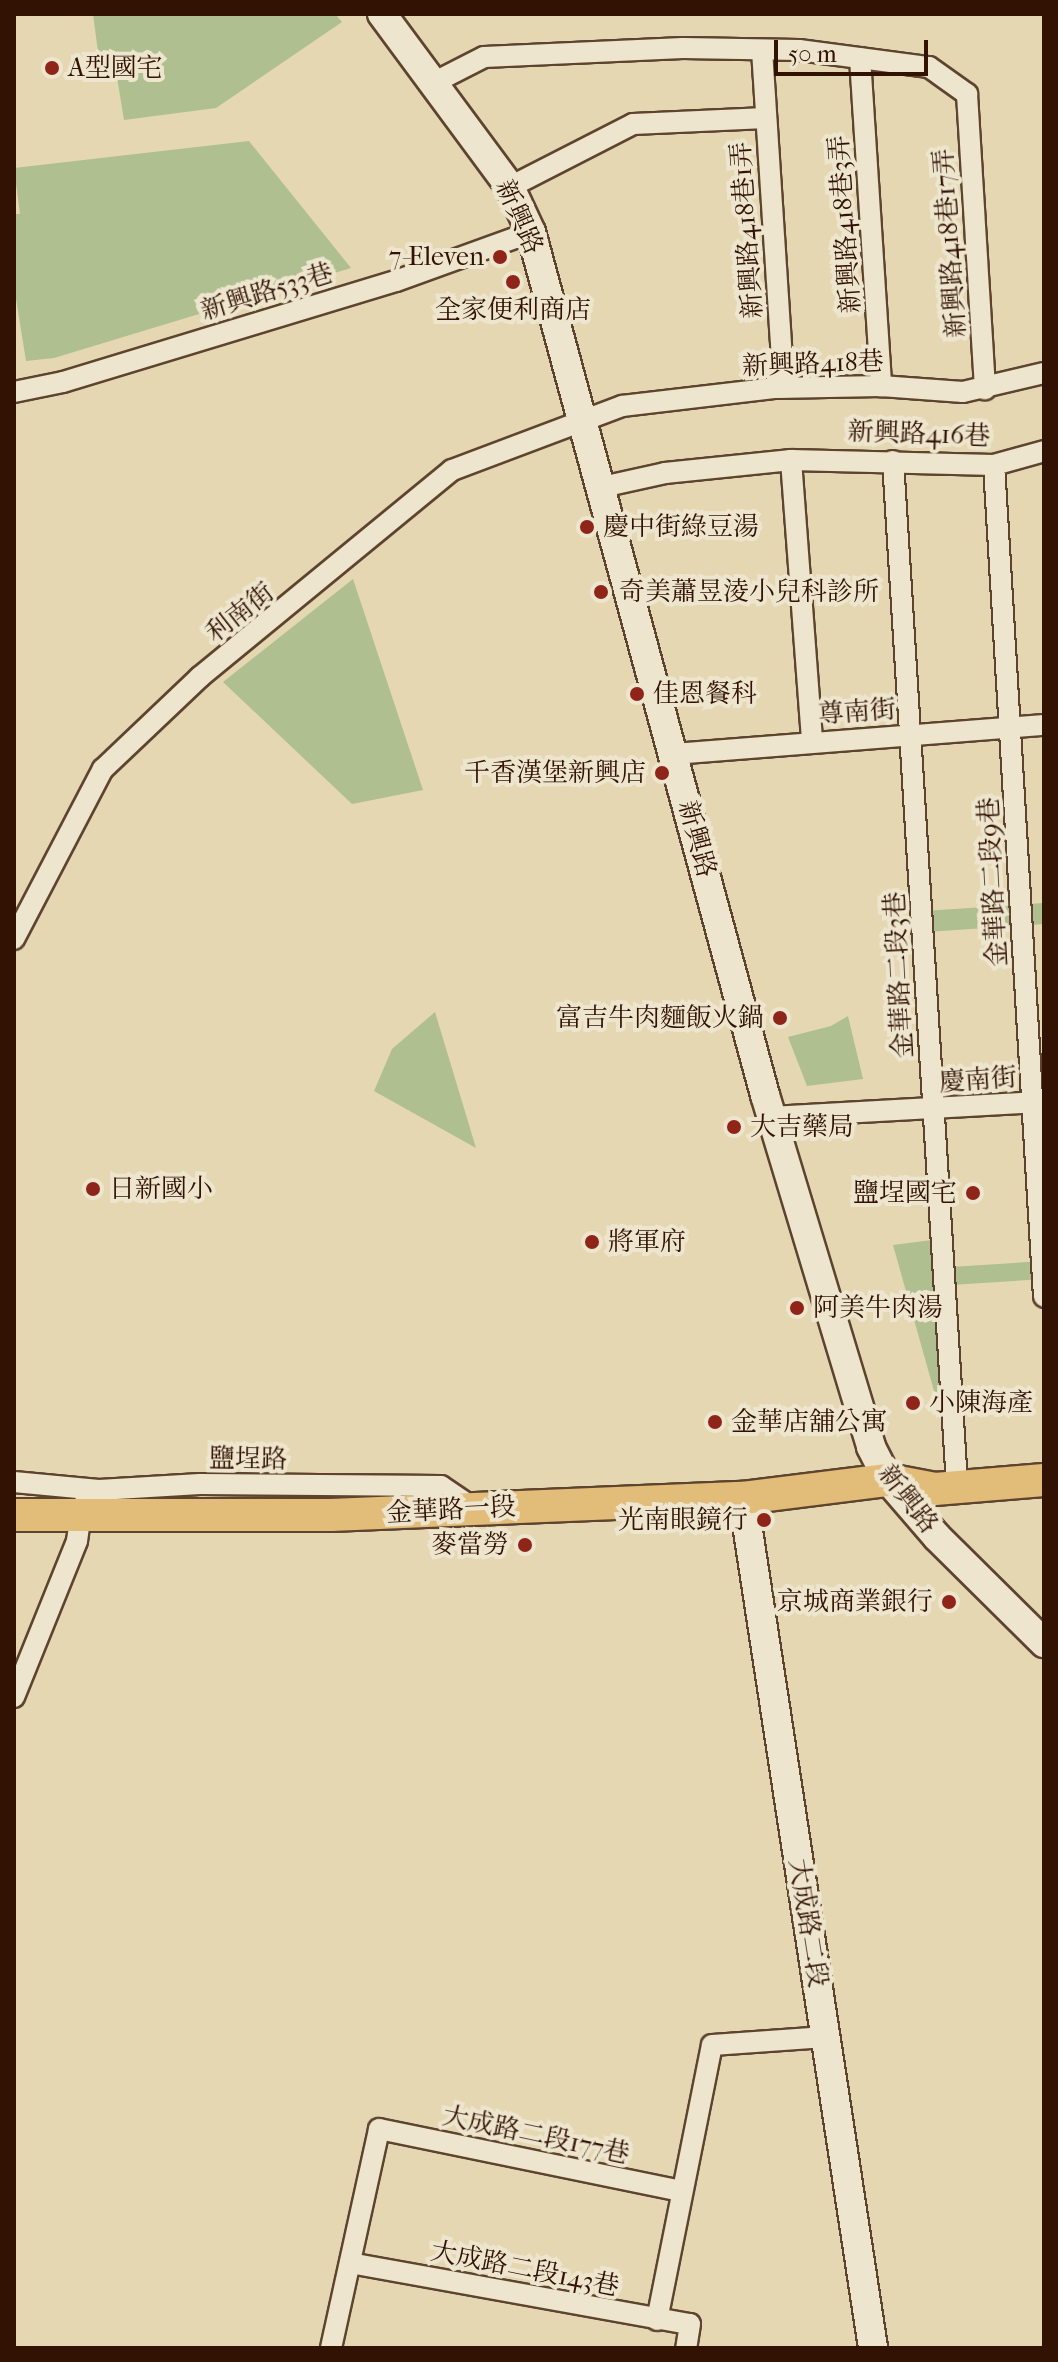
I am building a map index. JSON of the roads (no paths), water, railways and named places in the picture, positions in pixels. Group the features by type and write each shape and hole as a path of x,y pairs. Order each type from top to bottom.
{"main road":[{"name":"金華路一段","path":"14,1515 83,1503 475,1509 743,1498 888,1480 935,1489 1044,1480"}],"street":[{"name":"新興路","path":"382,14 510,187 531,232 772,1117 858,1406 888,1480 1044,1643"},
{"path":"435,82 484,57 762,50 860,58"},
{"name":"新興路418巷1弄","path":"762,50 784,387"},
{"name":"新興路418巷17弄","path":"860,58 929,67 967,94 985,389"},
{"name":"新興路418巷3弄","path":"860,58 881,386"},
{"name":"新興路418巷1弄","path":"510,187 633,124 766,118"},
{"name":"新興路533巷","path":"14,392 63,382 396,281 531,232"},
{"name":"新興路418巷","path":"584,419 622,406 784,387 985,389 1044,373"},
{"name":"利南街","path":"14,939 103,769 200,677 452,470 584,419"},
{"name":"新興路416巷","path":"602,487 665,473 791,460 994,465 1044,451"},
{"path":"791,460 812,741"},
{"name":"金華路二段3巷","path":"893,461 957,1485"},
{"name":"金華路二段9巷","path":"994,465 1037,1102 1044,1296"},
{"name":"尊南街","path":"674,754 1044,725"},
{"name":"慶南街","path":"772,1117 1037,1102"},
{"path":"14,1482 83,1503 77,1541 14,1697"},
{"name":"大成路二段","path":"743,1498 873,2348"},
{"path":"657,2320 712,2045 826,2037"},
{"name":"大成路二段177巷","path":"350,2263 379,2129 682,2191"},
{"path":"331,2348 350,2263"},
{"name":"大成路二段143巷","path":"350,2263 690,2324 686,2348"}],"place":[{"name":"A型國宅","path":"52,68"},
{"name":"7-Eleven","path":"500,257"},
{"name":"全家便利商店","path":"513,282"},
{"name":"慶中街綠豆湯","path":"587,527"},
{"name":"奇美蕭昱淩小兒科診所","path":"601,592"},
{"name":"佳恩餐科","path":"637,694"},
{"name":"千香漢堡新興店","path":"662,773"},
{"name":"富吉牛肉麵飯火鍋","path":"780,1018"},
{"name":"大吉藥局","path":"734,1127"},
{"name":"日新國小","path":"93,1189"},
{"name":"鹽埕國宅","path":"973,1193"},
{"name":"將軍府","path":"592,1242"},
{"name":"阿美牛肉湯","path":"797,1308"},
{"name":"小陳海產","path":"913,1403"},
{"name":"金華店舖公寓","path":"715,1422"},
{"name":"光南眼鏡行","path":"764,1520"},
{"name":"麥當勞","path":"525,1545"},
{"name":"京城商業銀行","path":"949,1602"}]}
